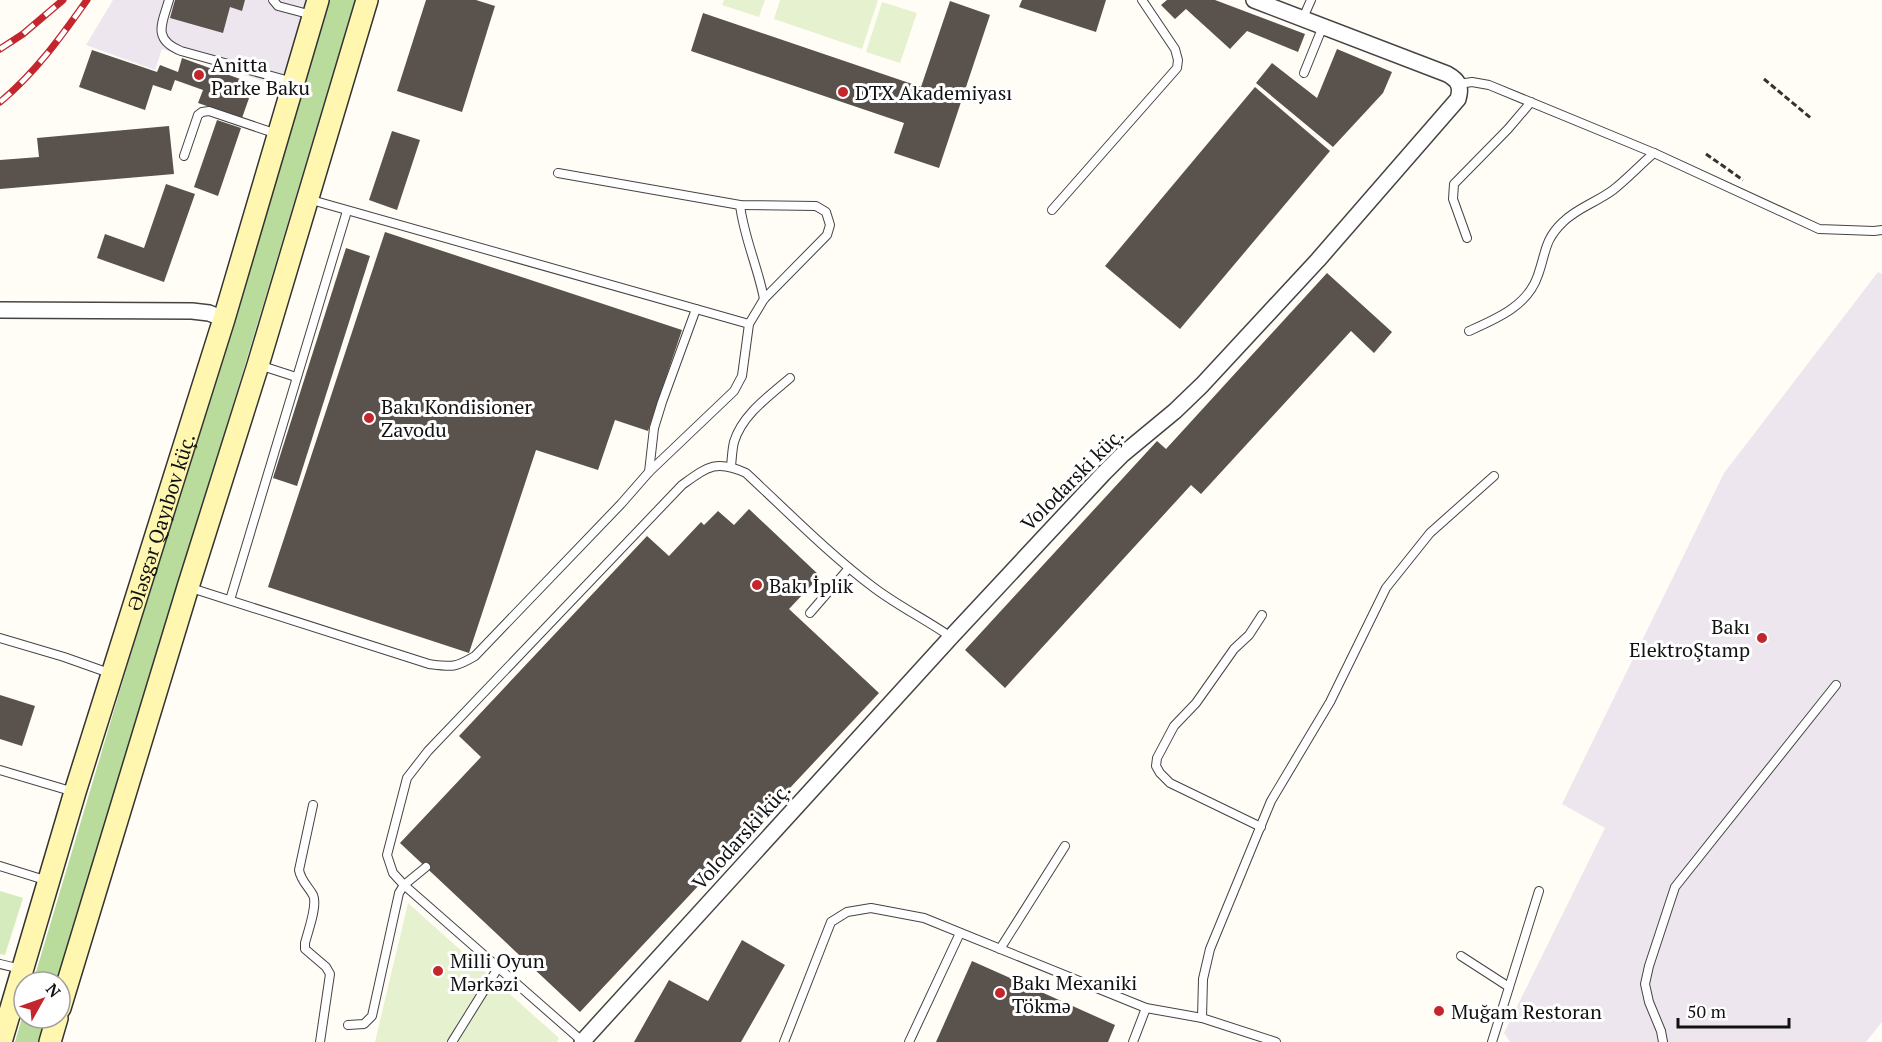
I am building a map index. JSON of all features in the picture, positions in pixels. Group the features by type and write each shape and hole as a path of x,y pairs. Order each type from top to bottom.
{"main road":[{"path":"72,970 258,365 367,0"},
{"name":"Ələsgər Qayıbov küç.","path":"23,970 75,792 224,319 316,8"},
{"name":"Ələsgər Qayıbov küç.","path":"1,1042 12,1006"}],"street":[{"path":"1254,0 1447,74 1456,79 1459,84"},
{"name":"Volodarski küç.","path":"582,1042 951,637 1123,454 1196,392 1318,260 1454,106 1460,93 1459,84"},
{"path":"0,310 192,312 224,319"}],"lane":[{"path":"169,0 160,30 164,39 171,46 181,51 294,82"},
{"path":"273,0 278,6 316,8"},
{"path":"1052,210 1177,68 1178,60 1175,49 1142,0"},
{"path":"1303,18 1311,0"},
{"path":"1304,73 1323,26"},
{"path":"1459,84 1472,82 1490,85 1654,153 1819,230 1882,230"},
{"path":"1467,238 1453,199 1454,184 1531,102"},
{"path":"184,156 198,115 202,112 209,111 278,135"},
{"path":"1469,331 1504,315 1524,298 1538,278 1547,241 1563,222 1612,190 1654,153"},
{"path":"188,587 429,664 450,667 475,656 649,472 734,391 742,376 749,324 764,299 827,235 830,225 826,212 816,206 740,205 558,173"},
{"path":"307,199 749,324"},
{"path":"740,205 748,244 759,273 764,299"},
{"path":"230,600 346,211"},
{"path":"649,472 654,428 696,309"},
{"path":"258,365 296,377"},
{"path":"731,466 734,443 739,429 753,411 790,378"},
{"path":"582,1042 393,873 387,855 407,778 416,765 682,484 699,472 714,466 731,466 746,473 849,568 907,611 933,624 951,637"},
{"path":"1202,1018 1203,979 1210,949 1271,801 1330,702 1386,588 1430,533 1494,476"},
{"path":"810,613 849,568"},
{"path":"1261,827 1170,783 1156,766 1157,758 1174,726 1196,703 1234,649 1249,635 1262,615"},
{"path":"0,638 113,674"},
{"path":"1663,1042 1645,984 1675,887 1836,685"},
{"path":"0,770 75,792"},
{"path":"313,805 299,870 300,876 314,895 316,902 305,949 326,967 330,974 320,1042"},
{"path":"1000,949 1065,846"},
{"path":"0,866 49,881"},
{"path":"348,1025 364,1024 372,1016 397,899 404,885 426,867"},
{"path":"1492,1042 1539,891"},
{"path":"784,1042 831,922 847,912 871,908 924,918 1146,1008 1202,1018 1276,1042"},
{"path":"909,1042 960,933"},
{"path":"1461,956 1509,987"},
{"path":"0,964 23,970"},
{"path":"452,1042 498,968"},
{"path":"1133,1042 1146,1008"}],"path":[{"path":"1764,79 1812,119"},
{"path":"1706,153 1750,186"}],"shaded area":[{"path":"113,0 306,0 282,87 162,49 155,70 86,45"},
{"name":"Bakı ElektroŞtamp","path":"1878,272 1882,274 1882,1022 1866,1042 1510,1042 1504,1033 1605,828 1562,804 1724,473"}],"green space":[{"path":"326,0 355,0 63,970 37,970"},
{"path":"724,0 765,0 759,17 722,5"},
{"path":"780,0 878,0 862,49 774,19"},
{"path":"882,2 917,13 900,63 866,52"},
{"path":"0,891 23,898 5,955 0,954"},
{"name":"Milli Oyun Mərkəzi","path":"408,903 559,1038 557,1042 375,1042"},
{"path":"18,1030 44,1030 40,1042 15,1042"}],"building":[{"path":"175,0 245,0 242,11 230,7 223,33 170,18"},
{"path":"426,0 476,0 495,6 462,112 397,91"},
{"path":"1022,0 1106,0 1096,32 1019,7"},
{"path":"1167,0 1215,0 1305,34 1298,52 1247,31 1230,49 1186,9 1175,19 1161,5"},
{"path":"950,1 990,15 939,168 894,153 904,123 691,51 703,13 921,87"},
{"path":"1337,49 1392,72 1383,93 1333,147 1256,83 1272,63 1317,98"},
{"path":"92,50 157,72 160,65 178,72 182,58 254,84 242,118 198,103 203,90 175,80 171,91 153,85 145,110 79,87"},
{"path":"1255,87 1330,151 1180,329 1105,266"},
{"path":"217,120 241,128 218,196 194,187"},
{"path":"169,126 174,174 0,189 0,160 39,157 37,138"},
{"path":"392,131 420,140 397,210 369,200"},
{"path":"166,184 195,194 164,282 97,258 105,234 144,248"},
{"path":"385,232 682,330 648,431 615,420 598,470 536,450 469,653 268,587"},
{"path":"346,248 370,256 297,486 273,478"},
{"path":"1327,273 1392,332 1374,353 1351,331 1201,494 1191,485 1005,688 965,650 1157,441 1166,449"},
{"name":"Bakı İplik","path":"749,509 820,576 789,609 879,693 580,1012 400,843 481,757 459,736 647,536 669,556 701,522 704,525 718,511 734,525"},
{"path":"0,695 35,706 22,746 0,739"},
{"path":"742,940 785,965 741,1042 634,1042 669,980 708,1001"},
{"name":"Bakı Mexaniki Tökmə","path":"972,961 1115,1025 1108,1042 936,1042"}],"railway":[{"path":"0,49 23,34 63,0"},
{"path":"0,102 36,67 87,0"}],"place":[{"name":"Anitta Parke Baku","path":"199,75"},
{"name":"DTX Akademiyası","path":"843,92"},
{"name":"Bakı Kondisioner Zavodu","path":"369,418"},
{"name":"Bakı İplik","path":"757,585"},
{"name":"Bakı ElektroŞtamp","path":"1762,638"},
{"name":"Milli Oyun Mərkəzi","path":"438,971"},
{"name":"Bakı Mexaniki Tökmə","path":"1000,993"},
{"name":"Muğam Restoran","path":"1439,1011"}]}
